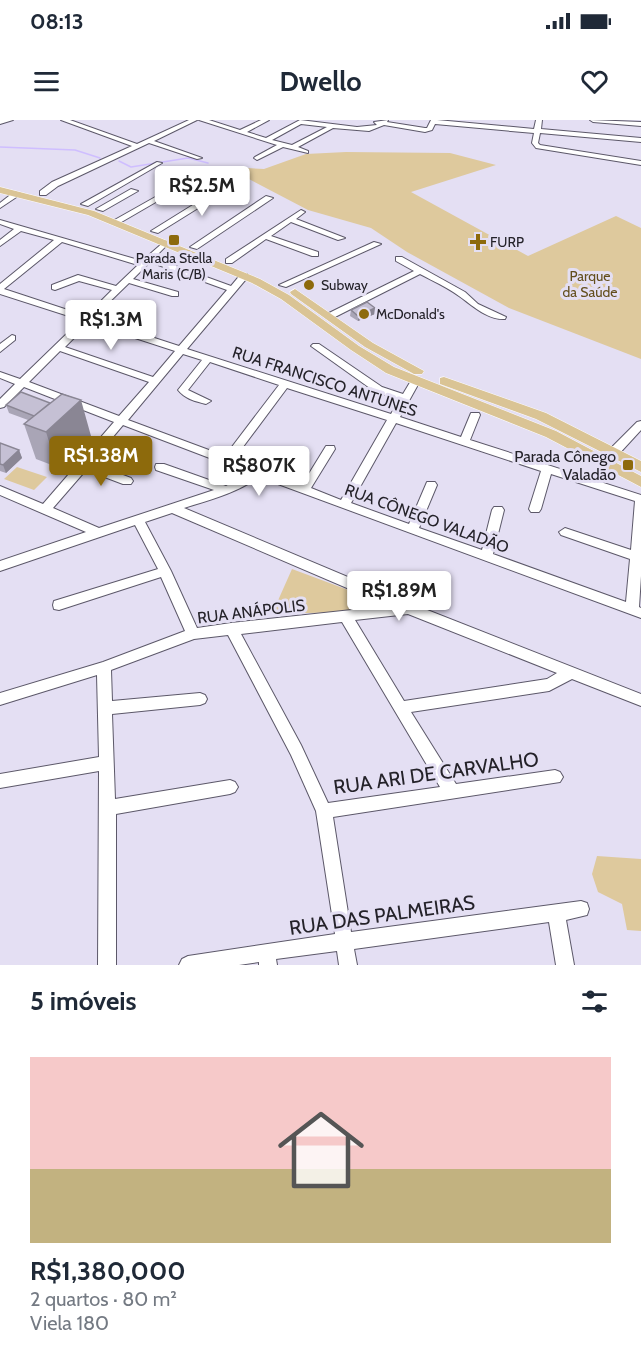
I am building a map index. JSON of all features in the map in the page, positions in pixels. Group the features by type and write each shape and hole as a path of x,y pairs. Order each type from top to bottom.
{"main road":[{"path":"0,182 44,192 100,209 165,243 244,276 285,297 373,360 415,381 544,431 592,453 641,482"},
{"path":"0,190 119,220 154,231 230,261 283,285 396,362 541,416 641,467"}],"street":[{"path":"0,122 10,120"},
{"path":"64,120 138,146"},
{"path":"44,192 55,184 194,120"},
{"path":"202,120 306,152"},
{"path":"241,132 266,120"},
{"path":"364,120 424,130 433,123 641,140"},
{"path":"539,120 535,145 541,148 641,164"},
{"path":"593,120 641,124"},
{"path":"267,140 303,122 330,128 368,128 385,122"},
{"path":"292,148 330,128"},
{"path":"148,141 200,158"},
{"path":"257,158 282,145"},
{"path":"85,204 159,163"},
{"path":"119,220 207,170"},
{"path":"154,231 236,182"},
{"path":"100,209 134,191"},
{"path":"0,206 17,194"},
{"path":"194,247 269,198"},
{"path":"230,261 301,212"},
{"path":"290,219 341,238"},
{"path":"0,222 146,261 231,288"},
{"path":"0,244 21,227"},
{"path":"264,236 315,254"},
{"path":"0,289 61,239"},
{"path":"0,405 165,243"},
{"path":"283,285 377,244"},
{"path":"399,259 462,294 480,309 502,317"},
{"path":"330,316 420,271"},
{"path":"45,510 123,421 126,412 231,288 244,276"},
{"path":"55,287 78,278 118,290"},
{"path":"127,280 175,294"},
{"name":"RUA FRANCISCO ANTUNES","path":"0,289 641,500"},
{"path":"0,349 12,338"},
{"path":"316,346 378,388 405,398"},
{"path":"59,348 153,380"},
{"path":"206,400 188,395 183,390 208,358"},
{"name":"RUA CÔNEGO VALADÃO","path":"0,375 303,490 636,611"},
{"path":"344,505 415,381"},
{"path":"227,460 285,384"},
{"path":"464,441 475,415"},
{"path":"614,453 641,424"},
{"path":"303,490 330,449"},
{"path":"84,465 127,481"},
{"path":"160,467 225,490"},
{"path":"535,509 547,469"},
{"path":"4,562 99,533 225,490 238,485 258,472"},
{"path":"238,485 276,479"},
{"path":"412,530 431,485"},
{"path":"0,490 99,533"},
{"path":"636,611 641,500"},
{"path":"172,508 407,608 641,700"},
{"path":"486,557 498,510"},
{"path":"138,520 165,571 192,634"},
{"path":"565,532 637,565"},
{"path":"59,605 165,571"},
{"name":"RUA ANÁPOLIS","path":"0,699 104,667 192,634 407,608"},
{"path":"346,617 451,790"},
{"path":"231,628 296,750 324,811 348,965"},
{"path":"104,667 108,808 107,965"},
{"path":"400,708 549,685 570,673"},
{"path":"106,708 200,699"},
{"path":"0,781 107,763"},
{"name":"RUA ARI DE CARVALHO","path":"324,811 451,790 555,777"},
{"path":"108,808 230,787"},
{"name":"RUA DAS PALMEIRAS","path":"188,965 267,958 345,941 581,909"},
{"path":"556,912 565,965"}],"green space":[{"name":"Parque da Saúde","path":"450,153 496,165 411,192 528,256 616,216 641,228 641,359 509,308 407,252 371,228 308,210 226,167 264,169 306,154"},
{"path":"17,467 47,477 34,490 4,479"},
{"path":"292,569 367,597 374,604 345,612 272,614"},
{"path":"597,856 641,859 641,931 627,930 622,904 598,892 592,874"}],"building":[{"path":"367,302 375,308 358,316 351,310"},
{"path":"21,392 50,403 34,416 6,405"},
{"path":"62,394 81,400 46,432 24,424"},
{"path":"0,443 19,450 3,465 0,464"},
{"path":"226,464 240,470 229,476 217,471"}],"waterway":[{"path":"0,147 75,150 100,158"},
{"path":"119,161 131,167 188,158 208,163"}],"place":[{"name":"Parada Stella Maris (C/B)","path":"174,240"},
{"name":"FURP","path":"478,242"},
{"name":"Subway","path":"309,285"},
{"name":"McDonald's","path":"364,314"},
{"name":"Parada Cônego Valadão","path":"628,465"}]}
